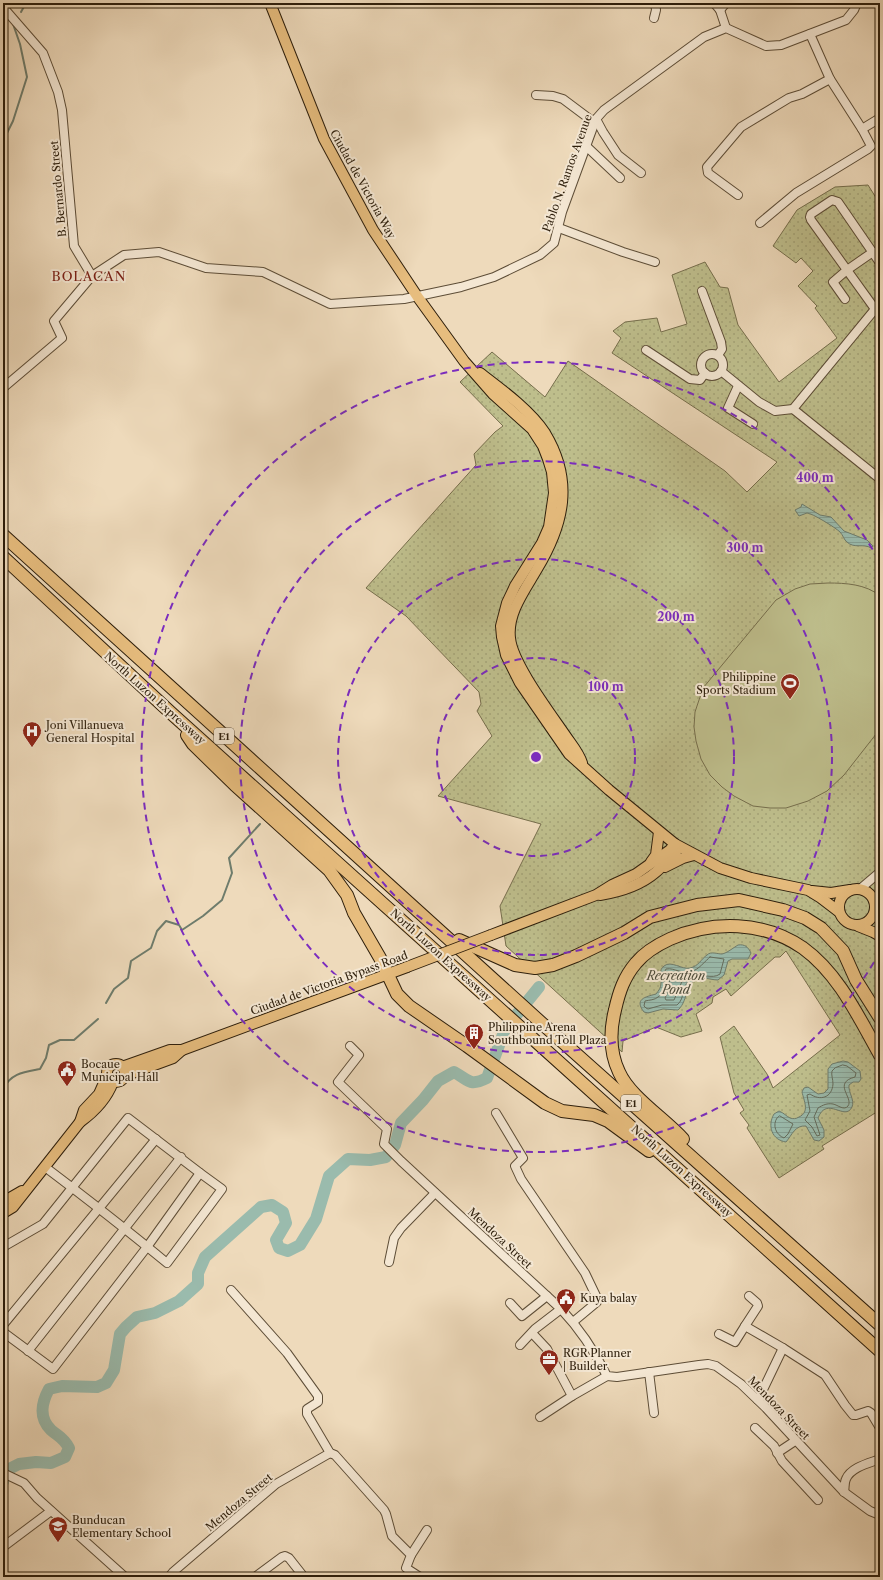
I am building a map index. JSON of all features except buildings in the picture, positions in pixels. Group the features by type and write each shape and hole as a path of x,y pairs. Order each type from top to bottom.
{"highway":[{"name":"North Luzon Expressway","path":"3,535 537,1019 880,1325"},
{"name":"North Luzon Expressway","path":"3,558 171,713 880,1351"},
{"path":"171,713 193,744 235,785 329,870 347,895 354,913 373,944 397,994 409,1006 480,1054 545,1103 562,1111 594,1115 608,1121 701,1189"},
{"path":"442,932 515,965 536,968 553,965 576,956 624,933 650,917 698,905 739,900 745,901 777,908 798,915 821,928 843,951 856,980 880,1018"},
{"path":"725,1187 678,1134 627,1086 618,1072 613,1053 612,1040 613,1016 619,991 633,967 648,951 682,934 703,928 742,926 781,936 803,948 824,967 842,989 880,1055"}],"main road":[{"name":"Ciudad de Victoria Way","path":"270,3 324,139 372,230 464,361 501,389 538,424 552,446 562,506 557,530 550,547 509,611 510,640 524,681 581,758 582,765 609,790 678,846 720,868 745,876 808,890 826,901 838,911"},
{"path":"652,869 656,855 659,832"},
{"name":"Ciudad de Victoria Bypass Road","path":"123,1071 173,1058 182,1050 596,895 612,885 636,874 652,869 670,850 678,846"},
{"path":"652,869 694,855"},
{"path":"808,890 831,892 855,890 866,891 871,896 875,904 875,912 880,922"},
{"path":"855,890 841,899 838,911 846,922 874,932 880,936"},
{"path":"858,926 870,920 875,912"},
{"path":"3,1213 13,1206 25,1189 45,1167 80,1122 84,1110 99,1094 110,1079 108,1070 112,1066 117,1065 123,1071 121,1080 110,1079"},
{"path":"3,1202 25,1189"}],"street":[{"path":"654,18 656,10 655,3"},
{"path":"714,3 720,10 726,28 766,46 782,45 846,20 854,10 857,3"},
{"path":"720,10 726,3"},
{"name":"B. Bernardo Street","path":"3,7 43,53 58,92 63,117 74,246 92,276"},
{"name":"Pablo N. Ramos Avenue","path":"92,276 124,255 159,252 206,268 263,272 330,304 404,299 461,287 494,277 540,255 554,243 562,212 595,121 604,110 704,37 726,28"},
{"path":"760,223 796,193 868,149 870,146 870,142 830,79 810,34"},
{"path":"738,195 708,173 707,167 720,150 740,127 789,98 802,94 830,79"},
{"path":"536,95 553,96 563,99 595,121 618,155 641,173"},
{"path":"862,129 880,118"},
{"path":"586,146 620,178"},
{"path":"721,371 759,402 775,411 793,409 877,306 847,270 810,217 811,214 821,207 832,200 838,202 880,263"},
{"path":"559,228 655,262"},
{"path":"844,299 833,282 873,252"},
{"path":"3,388 62,338 54,321 92,276"},
{"path":"702,291 722,342 722,349 718,355"},
{"path":"646,350 690,379 700,380 705,374"},
{"path":"709,354 718,355 723,364 721,371 715,375 705,374 701,368 703,358 709,354"},
{"path":"738,386 728,408 753,424"},
{"path":"793,409 880,479"},
{"path":"855,890 880,872"},
{"name":"Mendoza Street","path":"350,1046 359,1055 338,1082 387,1129 384,1144 573,1322 607,1376 617,1377 708,1364 716,1366 732,1377 758,1400 844,1492 870,1511 880,1515"},
{"path":"496,1113 524,1158 515,1166 521,1179 585,1273 598,1298 597,1302 573,1322"},
{"path":"3,1247 43,1224 71,1188 128,1118 156,1138 200,1174 222,1189 167,1263 71,1188 45,1167"},
{"path":"3,1325 156,1138"},
{"path":"28,1351 181,1158"},
{"path":"3,1332 53,1369 200,1174"},
{"path":"389,1262 394,1238 401,1228 435,1193"},
{"path":"231,1290 287,1353 318,1396 318,1402 308,1407 306,1412 330,1453 335,1455 384,1510 392,1536 411,1555"},
{"path":"510,1303 522,1316 547,1296"},
{"path":"719,1334 735,1342 758,1306 749,1296"},
{"path":"520,1345 532,1333 561,1310"},
{"path":"745,1326 783,1348 825,1376 845,1406 853,1414 856,1416 868,1411 871,1413 880,1428"},
{"path":"532,1333 547,1349 572,1396"},
{"path":"758,1400 783,1348"},
{"path":"649,1372 654,1413"},
{"path":"540,1417 572,1396 607,1376"},
{"path":"755,1428 774,1446 782,1461 818,1500"},
{"path":"778,1453 795,1441"},
{"name":"Mendoza Street","path":"169,1577 276,1484 330,1453"},
{"path":"844,1492 846,1479 850,1474 856,1469 880,1459"},
{"path":"3,1473 24,1483 51,1511 125,1577"},
{"path":"3,1547 51,1511"},
{"path":"420,1577 406,1568 411,1555 427,1530"},
{"path":"255,1577 282,1557 286,1556 304,1577"}],"green space":[{"path":"868,185 880,204 880,1110 822,1146 824,1149 779,1178 747,1128 749,1125 740,1113 744,1110 734,1093 720,1037 734,1026 767,1074 773,1088 840,1035 786,951 780,957 775,957 731,996 726,989 713,997 712,1003 696,1014 702,1031 681,1037 656,1027 623,1041 622,1052 506,946 500,906 541,824 438,796 492,736 477,711 481,704 479,692 406,616 366,588 476,465 474,454 495,432 503,426 460,382 492,352 545,397 568,361 725,471 747,492 777,462 612,353 621,338 613,331 625,322 657,318 661,332 687,324 672,275 705,262 720,287 728,288 738,325 779,382 837,338 815,308 817,306 798,286 813,271 801,258 796,263 773,246 797,210 835,187"},
{"name":"Philippine Sports Stadium","path":"810,584 848,584 862,587 880,596 880,729 844,775 827,791 808,801 786,808 753,806 734,796 722,787 710,775 701,759 694,727 695,712 703,688 776,600 795,589"}],"water":[{"path":"802,504 820,515 831,517 844,531 867,540 873,546 871,548 850,544 845,540 840,532 819,518 807,513 799,516 795,510 801,507"},
{"name":"Recreation Pond","path":"738,945 746,946 749,949 751,953 748,959 732,959 728,961 724,975 718,980 702,978 696,979 689,986 682,1006 678,1010 663,1009 648,1013 644,1012 641,1008 640,1004 642,999 656,994 659,990 661,985 661,970 667,964 690,968 698,964 709,954 722,954"},
{"path":"843,1061 848,1062 860,1071 861,1079 859,1082 853,1082 849,1085 853,1104 849,1111 845,1112 831,1108 822,1112 818,1118 824,1130 824,1137 819,1141 814,1140 806,1126 796,1129 786,1142 777,1138 772,1132 771,1128 774,1114 779,1111 793,1119 802,1115 805,1109 802,1092 804,1088 808,1087 818,1094 824,1093 828,1089 828,1069 832,1064"}],"waterway":[{"path":"21,12 26,3"},
{"path":"3,141 13,121 27,77 20,44 13,24"},
{"path":"106,1003 114,989 128,978 131,961 151,948 157,931 166,921 179,925 182,930 203,916 222,900 232,873 229,858 260,824"},
{"path":"11,1468 19,1464 36,1462 51,1463 65,1457 69,1448 67,1444 51,1430 44,1420 42,1410 49,1389 62,1386 97,1387 106,1383 114,1370 120,1334 126,1327 137,1317 155,1313 179,1301 198,1284 198,1273 205,1257 261,1207 272,1205 283,1212 286,1223 276,1240 279,1248 288,1251 300,1245 316,1219 329,1176 348,1159 370,1160 386,1157 395,1145 401,1123 423,1100 438,1081 454,1072 466,1080 473,1082 481,1081 487,1078 505,1029 539,987"},
{"path":"3,1089 14,1076 23,1072 40,1069 46,1058 49,1045 60,1040 74,1040 98,1019"}],"place":[{"name":"Philippine Sports Stadium","path":"790,700"},
{"name":"Joni Villanueva General Hospital","path":"32,748"},
{"name":"Philippine Arena Southbound Toll Plaza","path":"474,1050"},
{"name":"Bocaue Municipal Hall","path":"67,1087"},
{"name":"Kuya balay","path":"566,1315"},
{"name":"RGR Planner | Builder","path":"549,1376"},
{"name":"Bunducan Elementary School","path":"58,1543"}],"district":[{"name":"BOLACAN","path":"89,276"}]}
